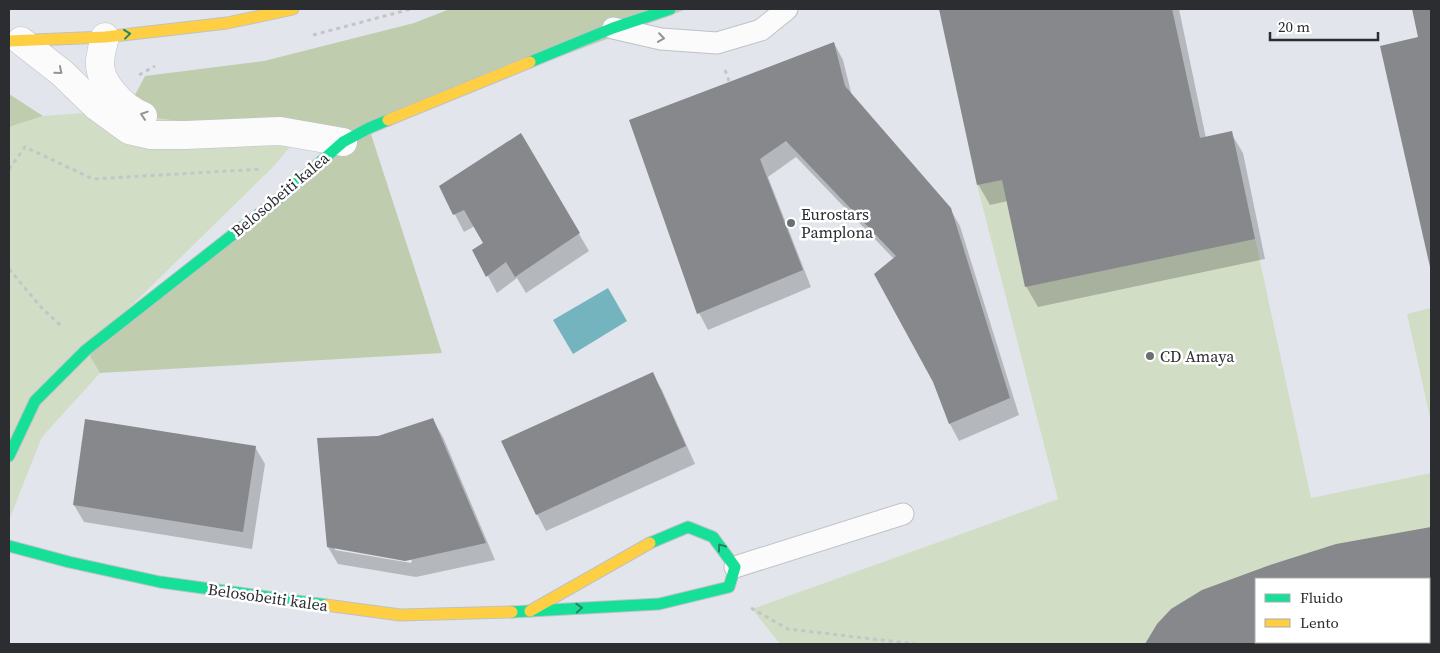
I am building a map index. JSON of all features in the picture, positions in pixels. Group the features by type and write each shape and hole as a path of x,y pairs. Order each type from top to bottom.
{"street":[{"name":"Belosobeiti kalea","path":"15,41 105,37 227,22 293,9"},
{"name":"Belosobeiti kalea","path":"9,456 35,401 86,350 282,196 343,142 368,128 613,28 670,9"},
{"name":"Belosobeiti kalea","path":"105,37 100,62 104,77 112,93 126,106 142,116 171,120 246,115 304,120 343,142"},
{"name":"Belosobeiti kalea","path":"15,41 62,74 96,106 129,130 151,135 280,131 343,142"},
{"name":"Belosobeiti kalea","path":"530,611 650,543 688,527 713,537 735,567"},
{"name":"Belosobeiti kalea","path":"9,546 69,562 160,582 400,615 530,611 659,604 729,587"},
{"path":"729,587 735,567"}],"lane":[{"path":"613,28 661,39 716,43 762,30 787,9"},
{"path":"735,567 903,514"}],"path":[{"path":"9,269 40,306 86,350"},
{"path":"729,587 752,609 788,628 916,644"}],"green space":[{"path":"450,9 687,9 369,128 442,353 100,373 86,350 342,142 141,116 127,110 145,76 264,61 414,23"},
{"name":"CD Amaya","path":"939,9 1172,9 1200,138 1232,131 1311,498 1431,473 1431,644 780,644 752,609 1058,499 977,185"},
{"path":"9,94 43,116 9,127"},
{"path":"127,110 300,135 272,168 86,350 100,373 42,437 9,520 9,127 43,116"},
{"path":"1431,308 1431,422 1407,314"}],"water":[{"path":"608,288 627,321 573,354 553,320"}],"building":[{"path":"939,9 1172,9 1200,138 1232,131 1255,239 1025,287 1002,180 977,185"},
{"path":"1412,9 1431,9 1430,267 1380,46 1418,37"},
{"path":"834,42 845,86 951,208 1010,398 949,424 933,382 874,274 896,256 786,141 760,159 803,270 697,314 629,120"},
{"path":"521,133 580,233 515,277 506,262 486,277 472,250 483,243 464,210 453,215 439,186"},
{"path":"653,372 686,446 536,515 501,441"},
{"path":"433,418 486,543 405,561 327,547 317,438 378,436"},
{"path":"85,419 256,446 243,532 73,505"},
{"path":"1431,527 1431,644 1145,644 1157,624 1171,609 1202,590 1270,565 1336,544"}],"traffic: fast":[{"path":"530,62 613,28 670,9"},
{"path":"9,456 35,401 86,350 282,196 343,142 388,120"},
{"path":"512,612 659,604 729,587 735,567 713,537 688,527 650,543"},
{"path":"9,546 69,562 160,582 326,605"}],"traffic: slow":[{"path":"9,41 105,37 227,23 293,9"},
{"path":"388,120 530,62"},
{"path":"530,611 650,543"},
{"path":"326,605 400,615 512,612"}],"place":[{"name":"Eurostars Pamplona","path":"791,223"},
{"name":"CD Amaya","path":"1150,356"}]}
